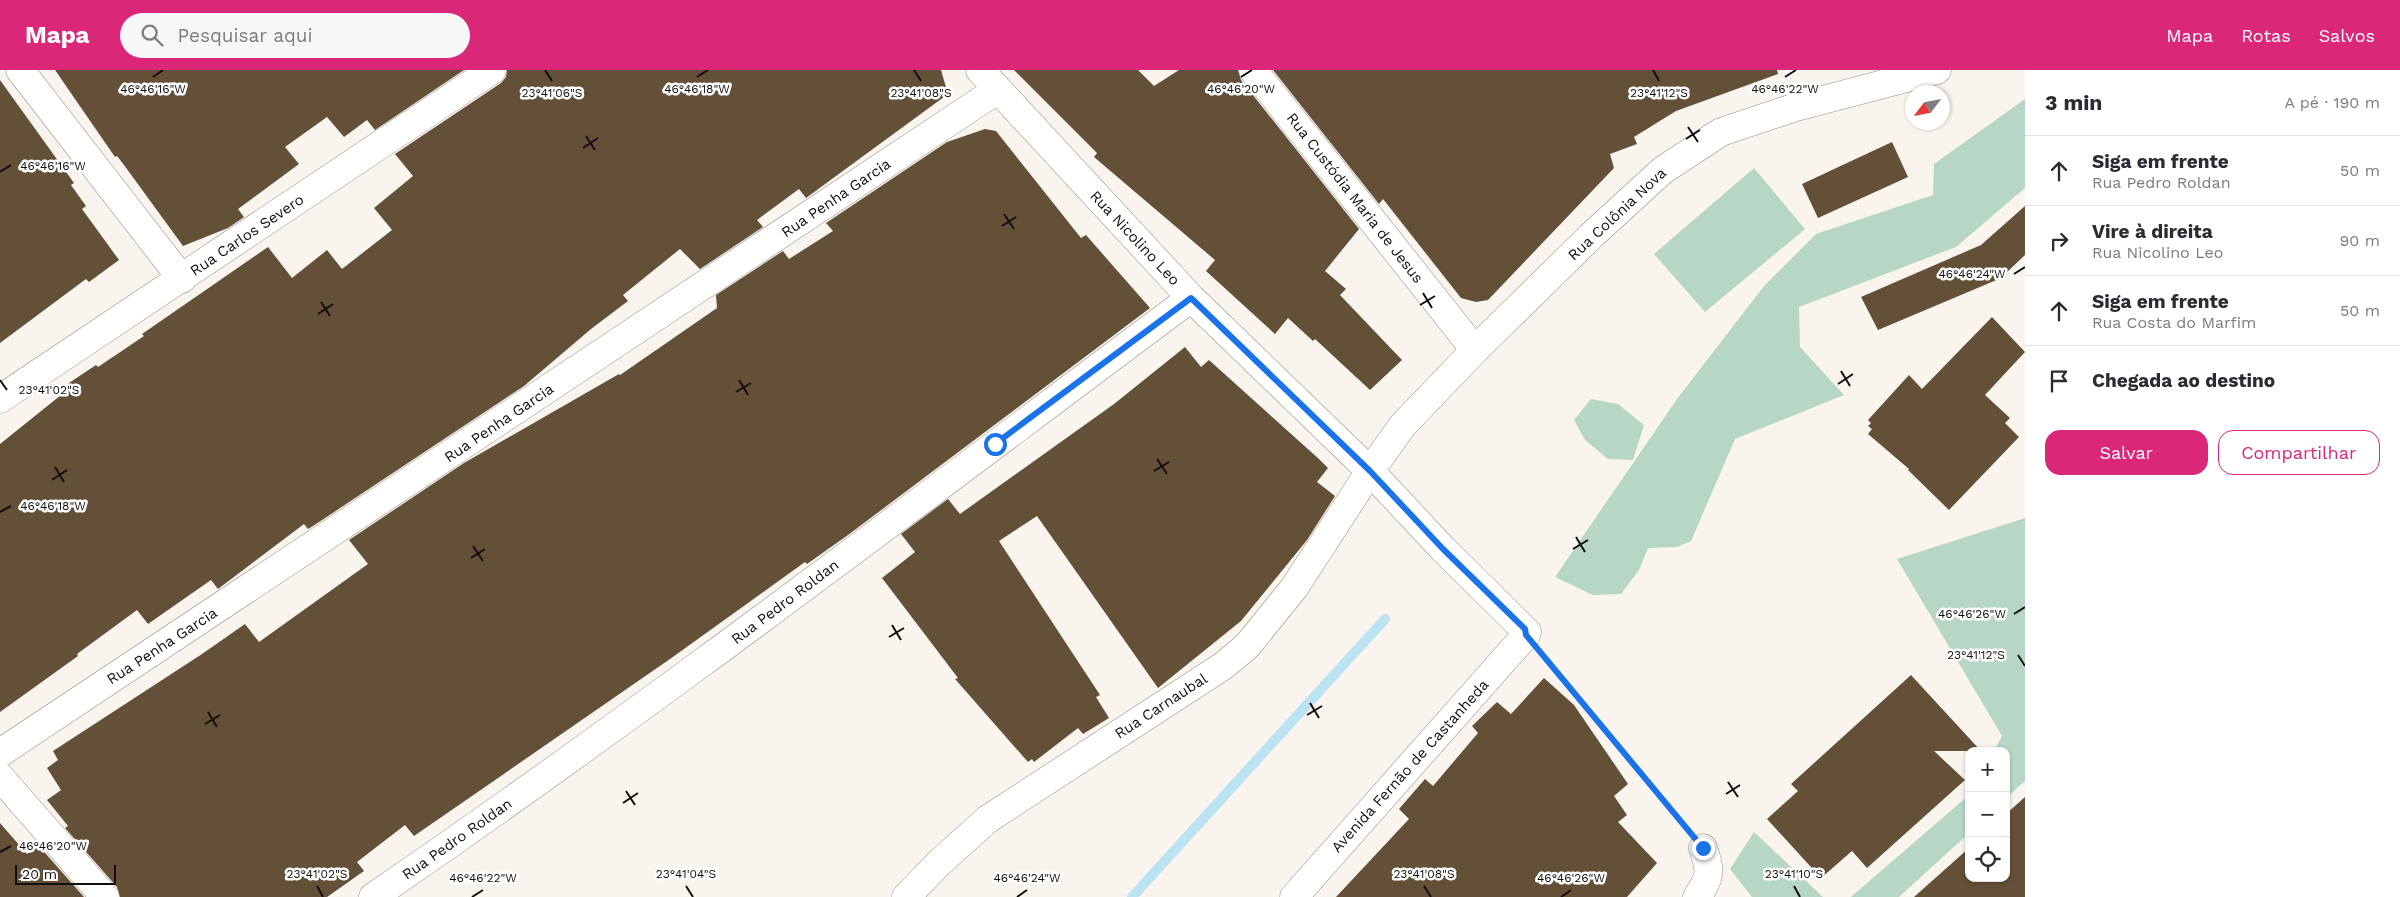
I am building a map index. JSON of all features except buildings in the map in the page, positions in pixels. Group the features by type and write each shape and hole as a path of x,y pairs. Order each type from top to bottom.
{"street":[{"path":"20,70 182,279"},
{"name":"Rua Carlos Severo","path":"0,399 492,70"},
{"name":"Rua Nicolino Leo","path":"980,70 1191,298 1370,471 1443,549 1525,629 1526,635"},
{"name":"Rua Custódia Maria de Jesus","path":"1253,70 1475,350"},
{"name":"Rua Colônia Nova","path":"1370,471 1403,425 1475,350 1591,236 1663,170 1721,132 1796,107 1937,70"},
{"name":"Rua Penha Garcia","path":"0,753 481,435 997,90"},
{"name":"Rua Pedro Roldan","path":"373,897 498,811 758,623 1191,298"},
{"name":"Rua Carnaubal","path":"906,897 939,863 988,819 1223,666 1247,646 1294,588 1370,471"},
{"name":"Avenida Fernão de Castanheda","path":"1294,897 1526,635"},
{"path":"0,777 104,897"},
{"path":"1697,897 1707,882 1710,870 1703,848"}],"path":[{"path":"1526,635 1703,848"}],"green space":[{"path":"2025,99 2025,188 1956,247 1799,307 1800,347 1844,395 1735,439 1691,541 1677,547 1648,548 1639,570 1621,594 1593,595 1555,577 1677,399 1764,286 1816,234 1933,195 1934,164"},
{"path":"1754,168 1805,229 1705,312 1654,254"},
{"path":"1591,399 1618,404 1644,425 1633,460 1608,459 1585,440 1574,420"},
{"path":"2025,518 2025,781 2010,794 2010,747 1996,747 2002,736 1897,559"},
{"path":"1965,798 1965,837 1899,897 1851,897"},
{"path":"1754,832 1823,897 1752,897 1730,869"}],"waterway":[{"path":"1132,897 1385,619"}],"route":[{"path":"995,444 1191,298 1370,471 1443,549 1525,629 1526,635 1703,848"}]}
